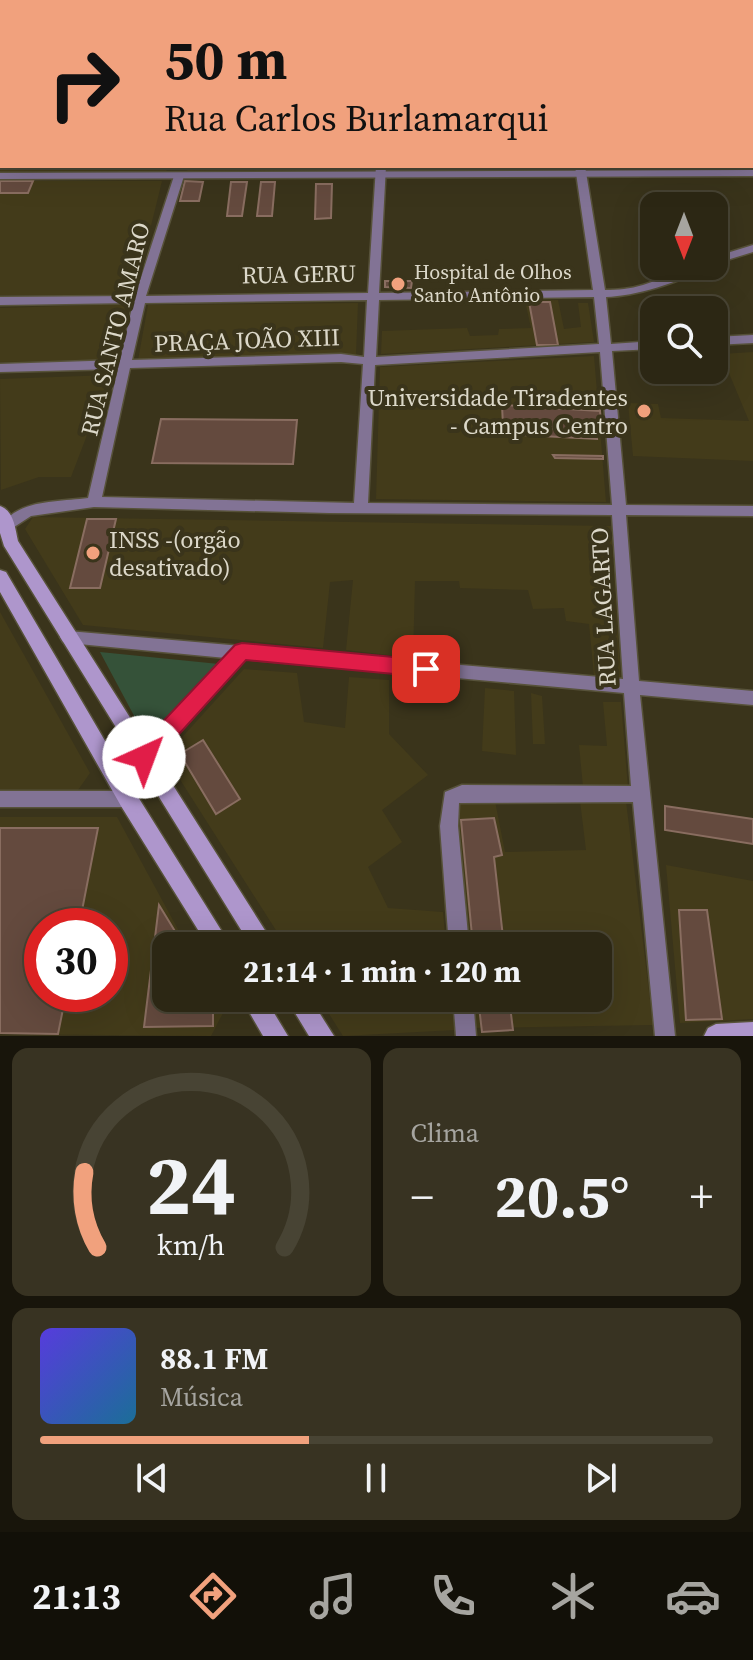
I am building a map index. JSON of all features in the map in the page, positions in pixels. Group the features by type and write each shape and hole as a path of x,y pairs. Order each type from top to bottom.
{"main road":[{"path":"4,519 10,542 255,932"},
{"path":"0,577 128,799 211,932"},
{"path":"261,1012 276,1036"},
{"path":"306,1012 322,1036"},
{"path":"716,1036 753,1034"}],"street":[{"path":"0,176 180,171 753,173"},
{"name":"RUA SANTO AMARO","path":"94,502 140,298 180,171"},
{"path":"381,171 368,361 640,346"},
{"name":"RUA LAGARTO","path":"581,171 605,347 621,510 631,688 665,1036"},
{"path":"728,256 753,248"},
{"name":"RUA GERU","path":"0,301 598,293 637,291 665,280"},
{"path":"728,340 753,339"},
{"name":"PRAÇA JOÃO XIII","path":"0,368 341,358 368,361 361,508"},
{"path":"4,519 28,511 94,502 329,508 753,511"},
{"path":"68,637 753,698"},
{"path":"144,757 242,651"},
{"path":"458,932 449,826 451,798 462,793 642,794"},
{"path":"0,799 128,799"},
{"path":"464,1012 466,1036"}],"shaded area":[{"path":"0,168 167,168 166,172 0,172"},
{"path":"188,168 369,168 369,170 187,171"},
{"path":"0,181 162,181 134,295 0,295"},
{"path":"558,300 564,329 581,327 578,303 588,303 594,342 381,354 382,331 467,328 470,336 498,335 499,329 531,328 525,301"},
{"path":"358,303 356,354 138,360 148,305"},
{"path":"127,304 115,361 0,362 0,308"},
{"name":"Universidade Tiradentes - Campus Centro","path":"753,352 753,461 633,456 628,403 658,404 661,418 749,421 728,371 728,354"},
{"path":"594,356 606,502 376,499 380,367"},
{"path":"110,375 71,477 39,477 1,490 0,379"},
{"path":"33,517 611,526 621,680 594,676 589,624 566,621 564,608 533,609 528,590 460,588 459,581 415,581 413,658 346,650 353,580 330,582 323,648 83,625 25,529"},
{"path":"0,612 90,773 78,790 0,790"},
{"path":"244,669 297,673 304,722 345,728 349,677 389,680 389,734 428,775 382,810 402,842 368,867 388,908 443,912 445,932 277,932 165,756"},
{"path":"485,688 514,691 516,755 482,751"},
{"path":"531,693 542,696 545,744 533,744"},
{"path":"603,702 621,702 628,788 583,787 579,745 607,746"},
{"path":"495,801 505,852 586,850 580,801 626,801 653,1025 472,1028 471,1012 612,1012 612,932 465,932 456,802"},
{"path":"0,817 117,817 179,932 152,932 152,1012 222,1012 211,1036 0,1034"},
{"path":"666,865 753,881 753,1019 680,1023"},
{"path":"328,1012 453,1012 455,1030 343,1036"}],"green space":[{"path":"100,652 219,664 147,740"}],"building":[{"path":"0,181 33,181 28,193 0,193"},
{"path":"185,181 203,182 199,201 180,201"},
{"path":"231,182 247,182 242,216 227,216"},
{"path":"261,182 275,182 272,216 257,216"},
{"path":"316,184 332,184 331,218 315,219"},
{"name":"Hospital de Olhos Santo Antônio","path":"385,281 412,281 411,288 385,287"},
{"path":"529,302 550,302 558,345 537,345"},
{"path":"534,397 600,403 600,411 536,407"},
{"path":"502,405 600,411 602,433 503,426"},
{"path":"161,419 297,420 293,464 152,463"},
{"path":"523,427 596,433 597,439 523,435"},
{"path":"553,455 603,456 603,459 555,458"},
{"name":"INSS -(orgão desativado)","path":"87,519 116,519 100,588 70,588"},
{"path":"203,740 240,799 216,814 180,754"},
{"path":"665,806 753,819 753,844 665,830"},
{"path":"494,818 502,855 494,857 502,932 472,932 461,820"},
{"path":"0,828 98,828 82,908 24,908 24,1012 62,1012 58,1034 0,1033"},
{"path":"159,905 175,932 156,932"},
{"path":"679,910 707,910 722,1019 686,1020"},
{"path":"152,962 152,1012 213,1012 213,1026 144,1027"},
{"path":"480,1012 511,1012 513,1030 482,1032"}],"place":[{"name":"Hospital de Olhos Santo Antônio","path":"398,284"},
{"name":"Universidade Tiradentes - Campus Centro","path":"644,411"},
{"name":"INSS -(orgão desativado)","path":"93,553"}],"route":[{"path":"144,757 242,651 426,669"}]}
